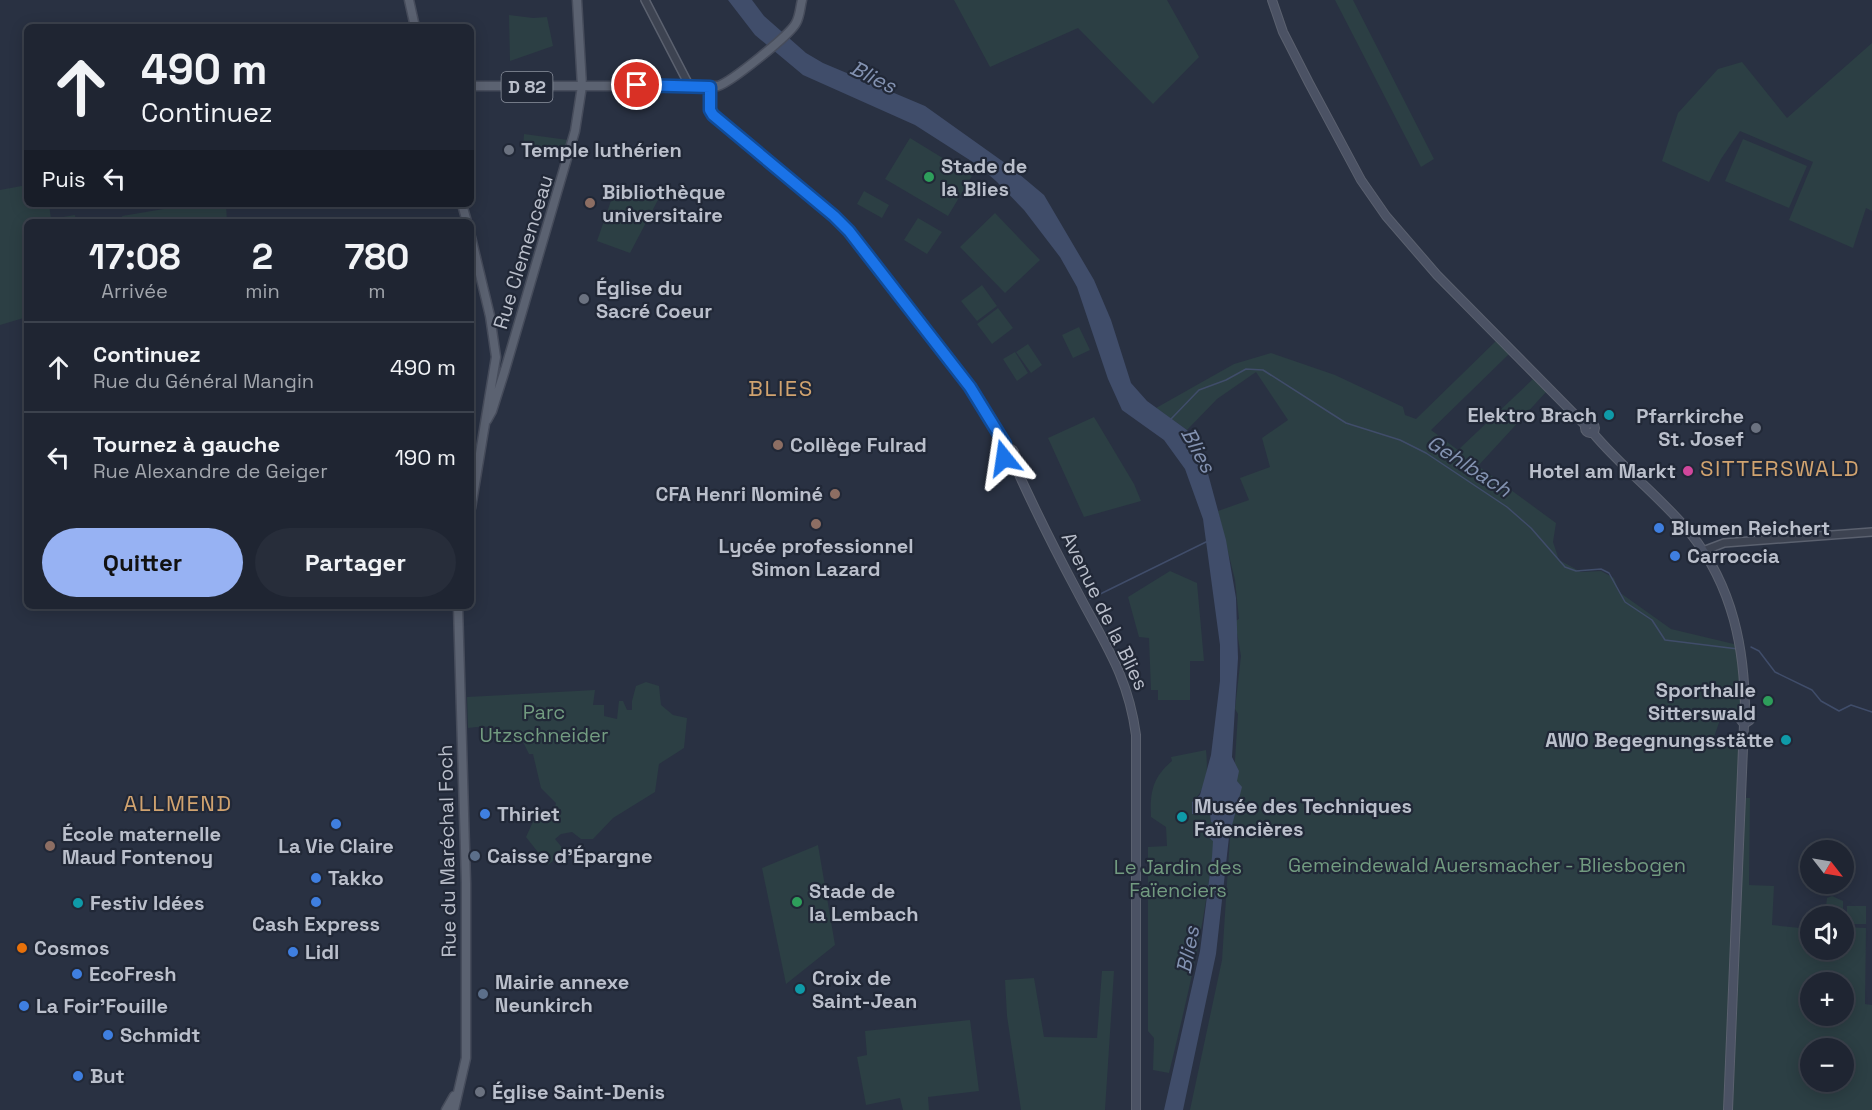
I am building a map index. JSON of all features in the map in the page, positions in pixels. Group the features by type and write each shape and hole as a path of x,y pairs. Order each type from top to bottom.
{"main road":[{"path":"409,0 414,24"},
{"name":"Rue Clemenceau","path":"572,0 579,20"},
{"name":"Rue Clemenceau","path":"474,492 496,385 575,131 582,86 577,0"},
{"path":"688,82 710,87 729,82 788,33 799,17 802,0"},
{"path":"1272,0 1283,32 1327,117 1361,180 1386,216 1437,275 1586,426 1590,423 1594,426 1593,433 1684,526 1703,550 1725,592 1740,638 1745,673 1745,714 1740,719 1744,724 1728,1110"},
{"name":"D 82","path":"474,87 637,85 688,82"},
{"name":"Avenue de la Blies","path":"710,87 710,110 713,115 834,216 862,248 970,387 1006,449 1014,452 1012,459 1075,587 1119,669 1132,704 1136,735 1136,1110"},
{"path":"474,250 500,372"},
{"name":"Rue du Maréchal Foch","path":"454,1110 456,1093 466,1058 466,883 458,609"},
{"name":"Rue du Maréchal Foch","path":"446,1110 456,1093"}],"street":[{"path":"645,0 688,82"},
{"path":"1703,550 1724,543 1872,532"}],"green space":[{"path":"954,0 1167,0 1199,57 1153,104 1078,28 990,67"},
{"path":"1335,0 1353,0 1434,159 1421,167"},
{"path":"509,15 547,17 553,46 510,61"},
{"path":"1872,43 1872,211 1866,208 1853,248 1789,220 1813,162 1740,131 1709,182 1662,161 1678,113 1718,69 1742,62 1787,118"},
{"path":"524,134 568,140 563,156 523,151"},
{"name":"Stade de la Blies","path":"910,138 972,176 948,216 885,179"},
{"path":"1743,139 1807,166 1789,208 1725,181"},
{"path":"614,183 660,196 630,253 597,241 613,195 610,192"},
{"path":"24,186 24,207 49,207 51,219 24,219 24,318 0,325 0,190"},
{"path":"864,191 889,205 882,218 857,204"},
{"path":"175,207 226,207 227,219 122,219 122,216"},
{"path":"995,213 1040,260 1005,293 960,247"},
{"path":"75,215 76,219 51,219"},
{"path":"918,218 942,232 927,254 904,240"},
{"path":"982,285 997,306 977,321 961,301"},
{"path":"998,308 1013,328 992,344 977,324"},
{"path":"1079,327 1090,350 1073,358 1062,335"},
{"name":"Gemeindewald Auersmacher - Bliesbogen","path":"1496,341 1509,354 1431,430 1458,450 1533,379 1546,392 1478,466 1556,523 1553,542 1559,560 1581,572 1601,571 1614,578 1619,592 1671,629 1738,645 1742,675 1740,713 1723,711 1713,740 1738,749 1738,798 1750,798 1749,885 1774,886 1772,925 1800,928 1800,960 1854,960 1854,927 1866,928 1865,1004 1872,1005 1872,1110 1190,1110 1222,960 1238,714 1235,709 1241,656 1235,621 1239,619 1235,580 1218,511 1249,500 1240,478 1270,467 1262,438 1288,420 1256,372 1217,399 1187,430 1156,408 1234,364 1271,353 1335,375 1403,407 1405,415 1416,419"},
{"path":"1028,344 1042,365 1031,373 1016,352"},
{"path":"1015,352 1028,373 1017,381 1003,359"},
{"path":"1094,417 1134,484 1141,501 1084,517 1048,438"},
{"path":"1170,571 1197,583 1204,661 1190,661 1190,700 1158,700 1158,690 1151,690 1149,638 1139,637 1128,597"},
{"name":"Parc Utzschneider","path":"646,682 659,686 661,705 673,715 687,718 684,748 659,764 655,792 613,818 593,839 581,839 572,832 561,834 555,839 565,851 548,865 526,837 537,813 553,816 556,803 541,788 533,754 529,754 523,742 504,740 493,728 484,726 468,728 467,697 595,690 593,705 604,705 604,716 617,719 619,701 623,701 627,710 632,710 636,686"},
{"name":"Le Jardin des Faïenciers","path":"1206,750 1206,778 1201,791 1192,802 1193,814 1211,814 1214,831 1213,850 1196,957 1169,1073 1153,1070 1154,1038 1148,1031 1148,847 1167,846 1166,827 1151,817 1151,801 1156,780 1172,761 1171,757"},
{"name":"Stade de la Lembach","path":"818,845 835,945 786,984 762,868"},
{"path":"1832,896 1843,901 1843,906 1826,906 1827,898"},
{"path":"1854,906 1866,906 1866,924 1854,924"},
{"path":"1102,971 1114,971 1105,1110 1021,1110 1007,1016 1005,980 1034,978 1044,1037 1097,1038"},
{"path":"970,1020 979,1091 928,1097 929,1110 903,1110 900,1098 866,1105 857,1057 867,1055 865,1031"}],"water":[{"name":"Blies","path":"728,0 752,0 764,16 806,53 823,63 925,106 1012,168 1044,195 1094,280 1111,320 1131,383 1147,401 1187,430 1207,470 1226,540 1236,598 1238,658 1232,757 1239,771 1237,781 1242,787 1229,837 1216,954 1183,1110 1164,1110 1200,951 1213,841 1207,836 1214,823 1211,822 1210,814 1192,814 1192,802 1200,795 1211,755 1220,681 1220,645 1203,519 1185,469 1164,440 1122,410 1108,379 1077,287 1060,257 1024,210 997,182 979,166 915,125 803,75 755,35"}],"waterway":[{"name":"Gehlbach","path":"1171,419 1199,390 1226,380 1246,369 1263,370 1346,423 1400,440 1426,453 1507,507 1531,528 1565,567 1576,571 1601,569 1609,573 1625,602 1652,620 1665,640 1738,649"},
{"path":"1090,599 1208,541"},
{"name":"Gehlbach","path":"1751,647 1759,651 1775,672 1812,690 1821,701 1839,711 1851,705 1872,712"}],"place":[{"name":"Temple luthérien","path":"509,150"},
{"name":"Stade de la Blies","path":"929,177"},
{"name":"Bibliothèque universitaire","path":"590,203"},
{"name":"Église du Sacré Coeur","path":"584,299"},
{"name":"Elektro Brach","path":"1609,415"},
{"name":"Pfarrkirche St. Josef","path":"1756,428"},
{"name":"Collège Fulrad","path":"778,445"},
{"name":"Hotel am Markt","path":"1688,471"},
{"name":"CFA Henri Nominé","path":"835,494"},
{"name":"Lycée professionnel Simon Lazard","path":"816,524"},
{"name":"Blumen Reichert","path":"1659,528"},
{"name":"Carroccia","path":"1675,556"},
{"name":"Sporthalle Sitterswald","path":"1768,701"},
{"name":"AWO Begegnungsstätte","path":"1786,740"},
{"name":"Thiriet","path":"485,814"},
{"name":"Musée des Techniques Faïencières","path":"1182,817"},
{"name":"La Vie Claire","path":"336,824"},
{"name":"École maternelle Maud Fontenoy","path":"50,846"},
{"name":"Caisse d'Épargne","path":"475,856"},
{"name":"Takko","path":"316,878"},
{"name":"Cash Express","path":"316,902"},
{"name":"Stade de la Lembach","path":"797,902"},
{"name":"Festiv Idées","path":"78,903"},
{"name":"Cosmos","path":"22,948"},
{"name":"Lidl","path":"293,952"},
{"name":"EcoFresh","path":"77,974"},
{"name":"Croix de Saint-Jean","path":"800,989"},
{"name":"Mairie annexe Neunkirch","path":"483,994"},
{"name":"La Foir'Fouille","path":"24,1006"},
{"name":"Schmidt","path":"108,1035"},
{"name":"But","path":"78,1076"},
{"name":"Église Saint-Denis","path":"480,1092"}],"district":[{"name":"BLIES","path":"781,388"},
{"name":"SITTERSWALD","path":"1780,468"},
{"name":"ALLMEND","path":"178,803"}],"route":[{"path":"637,85 710,87 710,110 713,115 849,231 970,387 1005,444 1004,458"}]}
